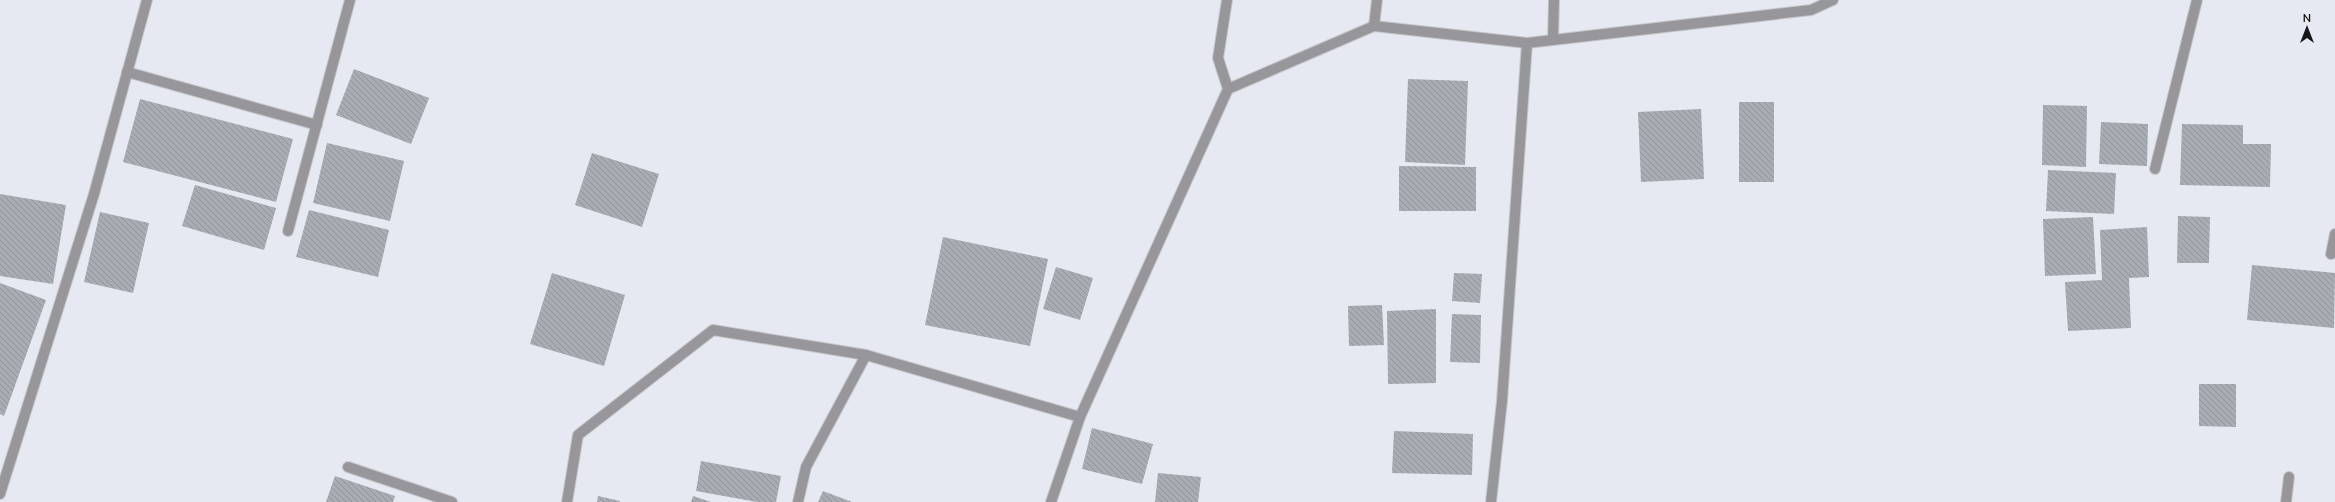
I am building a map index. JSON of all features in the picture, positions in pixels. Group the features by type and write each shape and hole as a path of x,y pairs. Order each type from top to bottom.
{"street":[{"path":"0,494 94,194 147,0"},
{"path":"288,231 350,0"},
{"path":"1051,502 1080,417 1228,88 1218,58 1227,0"},
{"path":"1374,26 1377,0"},
{"path":"1553,40 1554,0"},
{"path":"1228,88 1374,26 1527,43 1811,10 1833,0"},
{"path":"2156,169 2197,0"},
{"path":"1491,502 1502,402 1527,43"},
{"path":"127,72 317,125"},
{"path":"2332,254 2335,234"},
{"path":"567,502 578,435 713,330 866,355 1080,417"},
{"path":"798,502 806,467 866,355"},
{"path":"348,467 452,502"},
{"path":"2286,502 2289,477"}],"building":[{"path":"354,69 429,98 411,144 336,115"},
{"path":"1408,79 1468,81 1465,165 1405,162"},
{"path":"140,99 293,139 276,202 123,162"},
{"path":"1739,102 1774,102 1774,182 1739,182"},
{"path":"2043,105 2087,106 2086,167 2042,165"},
{"path":"1701,109 1704,179 1641,182 1638,112"},
{"path":"2101,122 2148,124 2147,166 2099,164"},
{"path":"2182,124 2243,125 2243,144 2271,144 2270,187 2180,185"},
{"path":"327,143 404,161 390,221 313,203"},
{"path":"592,153 659,174 642,227 575,205"},
{"path":"1399,166 1476,167 1476,211 1399,211"},
{"path":"2048,170 2116,173 2114,214 2046,211"},
{"path":"195,185 276,208 264,250 182,226"},
{"path":"0,194 66,205 53,284 0,276"},
{"path":"309,210 389,230 378,277 296,257"},
{"path":"100,212 149,223 133,293 84,282"},
{"path":"2178,216 2210,217 2209,263 2177,263"},
{"path":"2093,217 2096,274 2045,276 2043,219"},
{"path":"2147,227 2149,277 2129,278 2131,328 2068,331 2065,282 2102,280 2100,230"},
{"path":"943,237 1048,259 1030,346 925,325"},
{"path":"2252,265 2335,273 2334,328 2247,320"},
{"path":"1056,267 1093,278 1080,320 1043,309"},
{"path":"552,273 625,295 604,366 530,344"},
{"path":"1454,273 1482,274 1480,303 1452,301"},
{"path":"0,283 46,300 4,416 0,414"},
{"path":"1382,305 1384,345 1349,346 1348,306"},
{"path":"1436,309 1436,383 1388,384 1387,311"},
{"path":"1452,314 1481,315 1480,363 1450,362"},
{"path":"2199,384 2236,384 2236,427 2199,426"},
{"path":"1092,428 1153,444 1142,484 1082,469"},
{"path":"1394,431 1473,434 1472,475 1392,473"},
{"path":"701,461 781,476 776,502 757,502 696,491"},
{"path":"1158,473 1201,477 1198,502 1155,502"},
{"path":"335,476 395,496 393,502 326,502"},
{"path":"823,491 852,502 818,502"},
{"path":"598,496 620,501 620,502 597,502"},
{"path":"693,496 711,502 691,502"}]}
